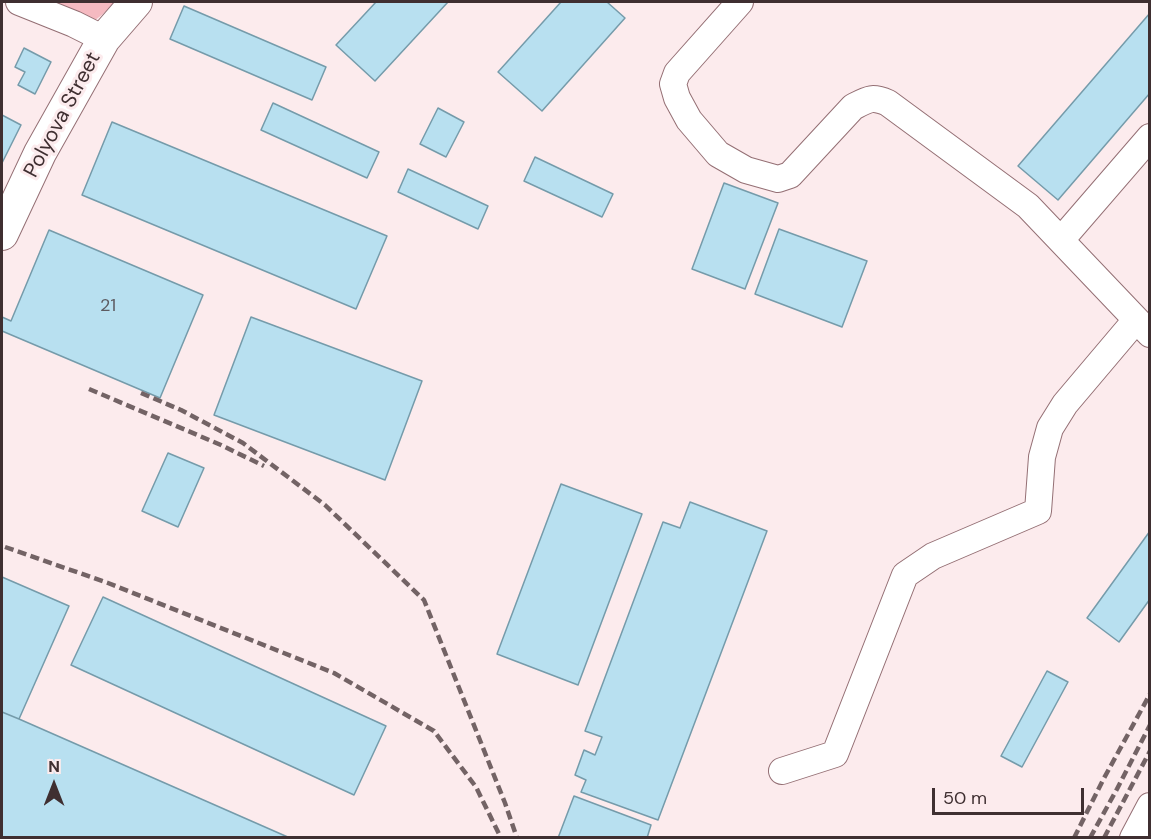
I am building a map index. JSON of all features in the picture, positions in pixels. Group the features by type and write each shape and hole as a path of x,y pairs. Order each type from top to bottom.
{"main road":[{"name":"Polyova Street","path":"2,234 40,153 104,39 136,2"}],"street":[{"path":"19,2 104,39"},
{"path":"740,2 677,73 673,84 677,98 689,120 718,154 746,171 778,179 790,175 853,107 877,98 888,103 1028,206 1143,327 1065,404 1050,428 1042,457 1038,511 933,556 905,575 835,754 782,771"},
{"path":"1061,240 1149,137"},
{"path":"1133,837 1149,807"}],"shaded area":[{"path":"39,2 115,2 94,21"}],"building":[{"path":"376,2 448,2 375,81 336,45"},
{"path":"561,2 607,2 625,18 542,111 498,72"},
{"path":"184,6 326,67 312,100 170,39"},
{"path":"1150,13 1150,93 1058,200 1018,166"},
{"path":"24,48 51,62 35,94 18,85 25,72 15,67"},
{"path":"273,103 379,152 367,178 261,130"},
{"path":"438,108 464,122 446,157 420,144"},
{"path":"2,115 21,125 2,163"},
{"path":"112,122 387,236 356,309 82,195"},
{"path":"535,157 613,194 602,217 524,181"},
{"path":"408,169 488,206 478,229 398,192"},
{"path":"724,183 778,203 745,289 692,269"},
{"path":"779,229 867,261 842,327 755,294"},
{"path":"49,230 203,295 160,398 2,331 2,317 11,321"},
{"path":"251,317 422,381 385,480 214,415"},
{"path":"168,453 204,468 178,527 142,511"},
{"path":"561,484 642,514 578,685 497,654"},
{"path":"690,502 767,531 658,820 581,792 586,780 575,775 584,750 595,755 602,737 585,731 663,522 680,528"},
{"path":"1150,531 1150,599 1119,642 1087,618"},
{"path":"2,577 69,606 19,719 2,712"},
{"path":"103,597 386,726 354,795 71,665"},
{"path":"1047,671 1068,682 1022,767 1001,756"},
{"path":"2,712 19,719 290,838 2,838"},
{"path":"574,796 651,825 647,838 558,838"}],"railway":[{"path":"89,389 221,445 264,466"},
{"path":"141,393 181,410 243,443 325,505 424,600 517,838"},
{"path":"5,547 108,583 334,673 434,731 476,787 501,838"},
{"path":"1074,838 1150,694"},
{"path":"1090,838 1150,725"},
{"path":"1104,838 1150,751"}]}
